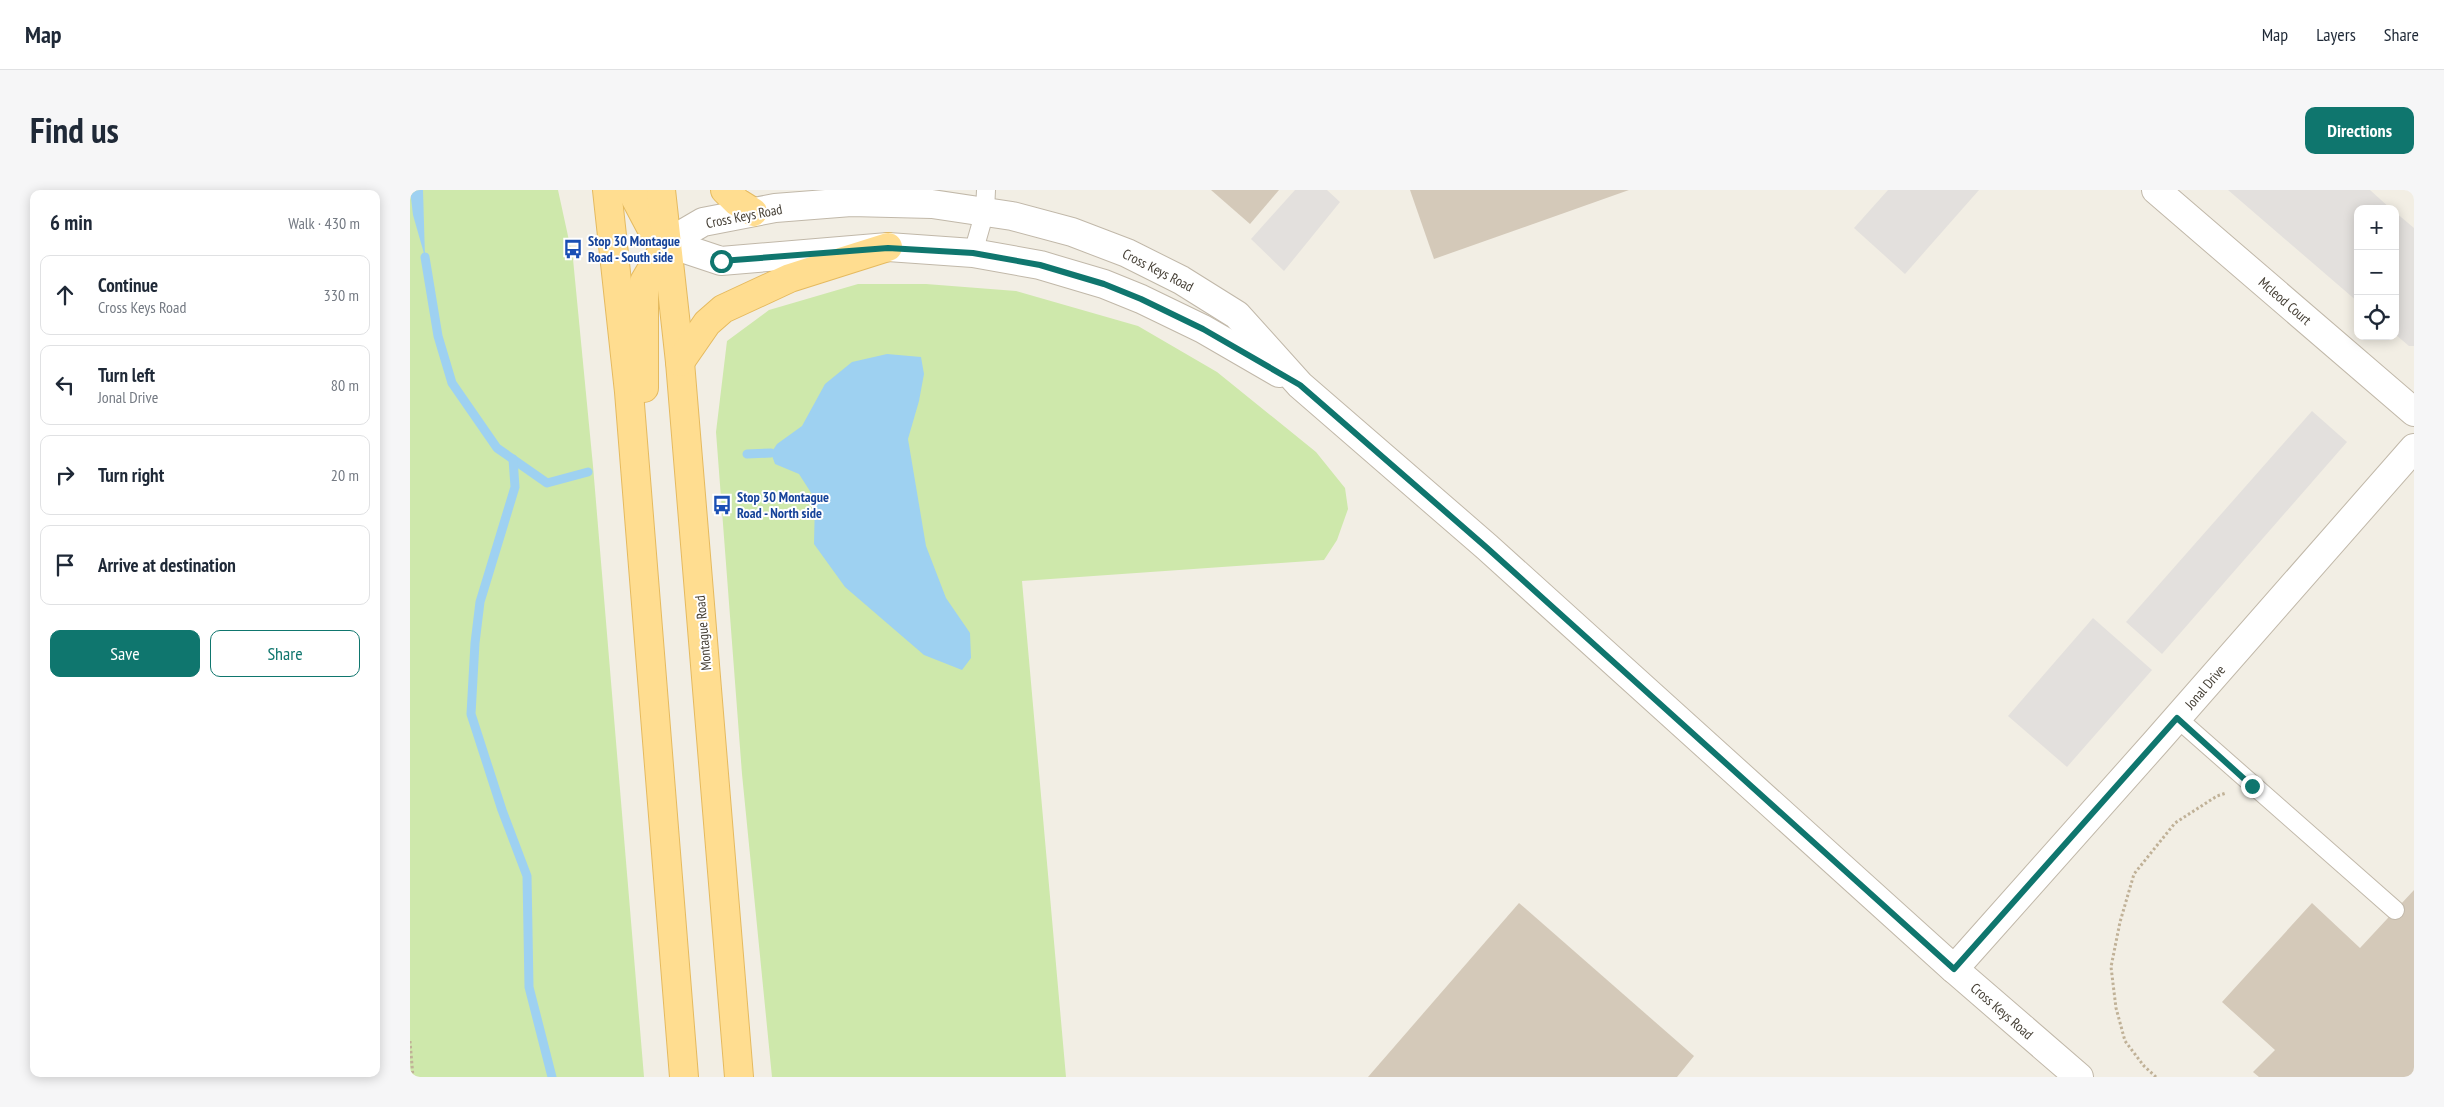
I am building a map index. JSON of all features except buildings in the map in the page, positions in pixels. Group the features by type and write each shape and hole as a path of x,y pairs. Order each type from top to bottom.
{"main road":[{"path":"607,190 628,392 684,1077"},
{"path":"631,190 650,226 667,243 644,282 643,567"},
{"name":"Montague Road","path":"661,190 680,362 739,1077"},
{"path":"725,190 737,202 753,212"},
{"path":"680,362 695,338 723,309 790,278 888,248"}],"street":[{"name":"Mcleod Court","path":"2156,190 2414,412"},
{"name":"Cross Keys Road","path":"667,243 703,222 774,208 879,202 932,204 985,200 1043,224 1096,241 1181,280 1237,315 1300,385 1494,554 1954,969 2079,1077"},
{"name":"Cross Keys Road","path":"667,243 721,261 888,248 973,253 1065,272 1141,299 1203,329 1300,385"},
{"name":"Jonal Drive","path":"1954,969 2414,448"}],"lane":[{"path":"973,253 985,200"},
{"path":"2177,718 2395,910"}],"path":[{"path":"2156,1077 2144,1066 2125,1041 2116,1008 2111,967 2120,922 2134,874 2175,823 2217,796 2252,786"},
{"path":"410,1041 413,1077"}],"green space":[{"path":"410,190 558,190 573,259 593,466 644,1077 410,1077"},
{"path":"858,284 926,284 1016,291 1138,326 1217,372 1316,452 1345,488 1348,509 1337,540 1324,560 1022,581 1066,1077 772,1077 742,774 716,432 727,341 769,310"}],"shaded area":[{"path":"1295,190 1327,190 1340,202 1284,271 1251,239"},
{"path":"1888,190 1979,190 1905,274 1854,228"},
{"path":"2228,190 2370,190 2387,205 2354,205 2354,299"},
{"path":"2399,215 2414,228 2414,346 2409,346 2399,337"},
{"path":"2312,411 2347,442 2162,654 2126,622"},
{"path":"2093,618 2152,670 2067,767 2008,716"}],"water":[{"path":"410,190 423,190 425,257 413,215"},
{"path":"887,354 921,357 924,374 919,401 908,439 926,546 946,598 970,633 971,658 962,670 924,655 845,587 814,544 815,499 799,474 775,464 771,453 777,444 802,426 825,384 852,362"}],"waterway":[{"path":"425,257 438,336 452,383 497,448 547,483 588,472"},
{"path":"747,454 771,453"},
{"path":"513,459 515,487 480,602 475,643 471,714 502,810 527,876 529,987 552,1077"}],"place":[{"name":"Stop 30 Montague Road - South side","path":"573,249"},
{"name":"Stop 30 Montague Road - North side","path":"722,505"}],"route":[{"path":"721,261 888,248 924,248 973,253 1040,265 1104,284 1172,313 1203,329 1300,385 1486,547 1954,969 2177,718 2252,786"}]}
